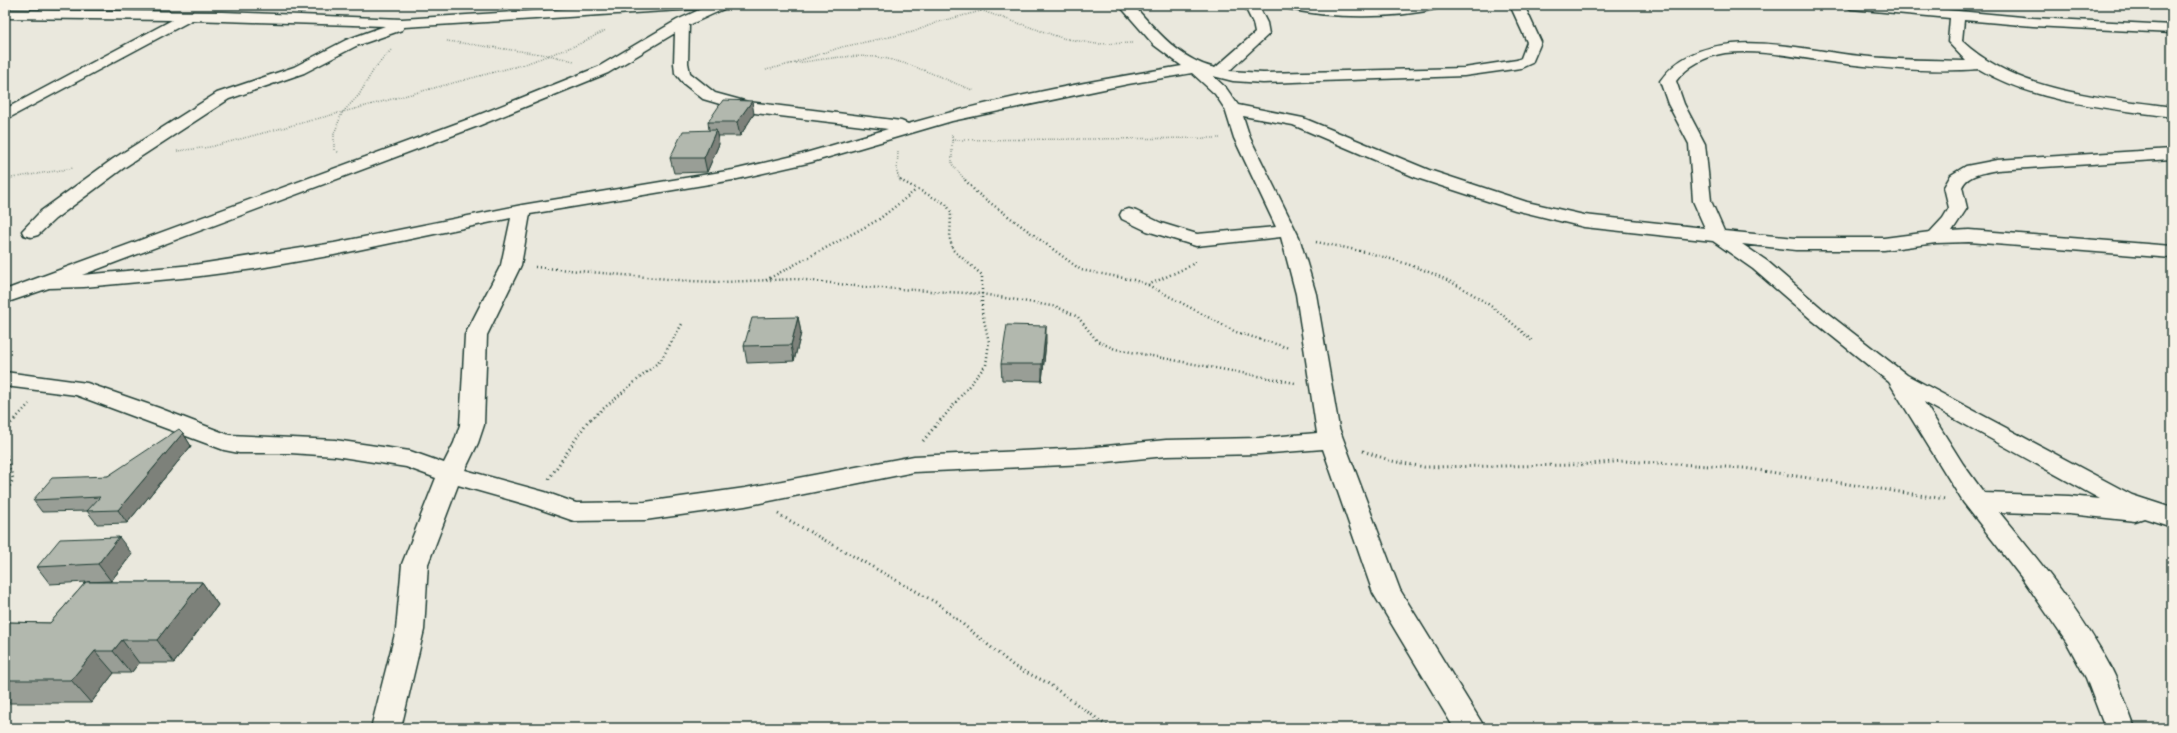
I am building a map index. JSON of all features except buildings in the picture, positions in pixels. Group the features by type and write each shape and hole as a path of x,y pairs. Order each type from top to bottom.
{"street":[{"path":"5,115 209,5"},
{"path":"541,5 564,13"},
{"path":"31,231 48,215 119,162 223,96 299,70 351,43 398,25 419,15 564,13 698,5"},
{"path":"5,297 50,282 472,123 603,70 682,23 721,5"},
{"path":"1126,5 1159,42 1195,68 1221,92 1233,109 1242,138 1289,234 1306,294 1331,440 1387,593 1470,728"},
{"path":"1219,72 1246,51 1262,34 1260,23 1250,5"},
{"path":"1290,5 1321,11 1352,12 1391,11 1435,5"},
{"path":"50,282 84,281 193,271 254,263 334,249 522,210 733,175 806,158 883,134 949,117 1128,79 1195,68 1241,76 1279,78 1464,72 1521,64 1527,60 1534,42 1517,5"},
{"path":"1851,5 2097,26 2172,29"},
{"path":"5,14 189,16 398,25"},
{"path":"1957,15 1955,42 1965,55 1978,64 2010,80 2046,91 2172,112"},
{"path":"682,23 681,63 683,73 689,81 709,96 747,107 910,127"},
{"path":"1978,64 1875,62 1741,48 1717,50 1685,63 1672,74 1668,81 1669,89 1696,144 1702,201 1717,235 1760,266 1819,316 1898,378 1971,420 2048,459 2123,501 2163,516"},
{"path":"1233,109 1302,123 1423,174 1521,206 1560,216 1609,225 1796,244 1884,244 1936,237 1969,236 2172,252"},
{"path":"1936,237 1951,221 1958,208 1953,186 1957,179 1972,170 1997,165 2028,162 2172,154"},
{"path":"386,728 410,630 415,564 450,474 466,443 472,424 476,335 510,265 522,210"},
{"path":"1130,215 1154,227 1196,240 1289,234"},
{"path":"1898,378 1954,470 1977,502 2035,575 2076,635 2100,676 2120,728"},
{"path":"5,379 79,388 151,413 224,442 239,445 290,445 335,448 388,454 410,459 450,474 536,498 574,512 607,513 645,511 746,497 898,466 1024,458 1086,456 1166,448 1259,446 1331,440"},
{"path":"1977,502 2069,505 2163,516"}],"path":[{"path":"965,5 1040,32 1086,42 1159,42"},
{"path":"173,152 210,147 422,93 548,55 591,39 636,9"},
{"path":"766,70 790,64 842,47 905,34 938,22 981,11"},
{"path":"363,164 334,150 334,134 342,113 359,94 374,69 403,37 398,25"},
{"path":"442,40 548,55 603,70"},
{"path":"790,64 838,58 883,58 908,65 975,91"},
{"path":"949,117 952,140 952,164 956,170 977,193 1081,270 1134,280 1148,285 1236,332 1316,356"},
{"path":"883,134 899,149 897,172 899,180 946,204 950,212 950,239 953,250 982,275 982,312 989,342 986,365 960,394 934,429 898,466"},
{"path":"952,140 1242,138"},
{"path":"5,179 75,168"},
{"path":"765,280 878,220 916,190"},
{"path":"1289,234 1394,261 1450,281 1490,306 1532,341"},
{"path":"1148,285 1190,266 1198,259 1196,240"},
{"path":"510,265 690,281 722,282 797,279 864,287 982,294 1057,307 1078,318 1097,341 1115,349 1321,388"},
{"path":"536,498 588,421 631,387 661,360 682,324"},
{"path":"5,435 8,426 32,400 34,394 28,382"},
{"path":"1331,440 1392,462 1424,467 1578,465 1624,462 1690,464 1744,468 1919,496 1977,502"},
{"path":"5,451 14,478 5,496"},
{"path":"746,497 850,553 937,603 988,643 1015,667 1046,682 1110,728"}]}
